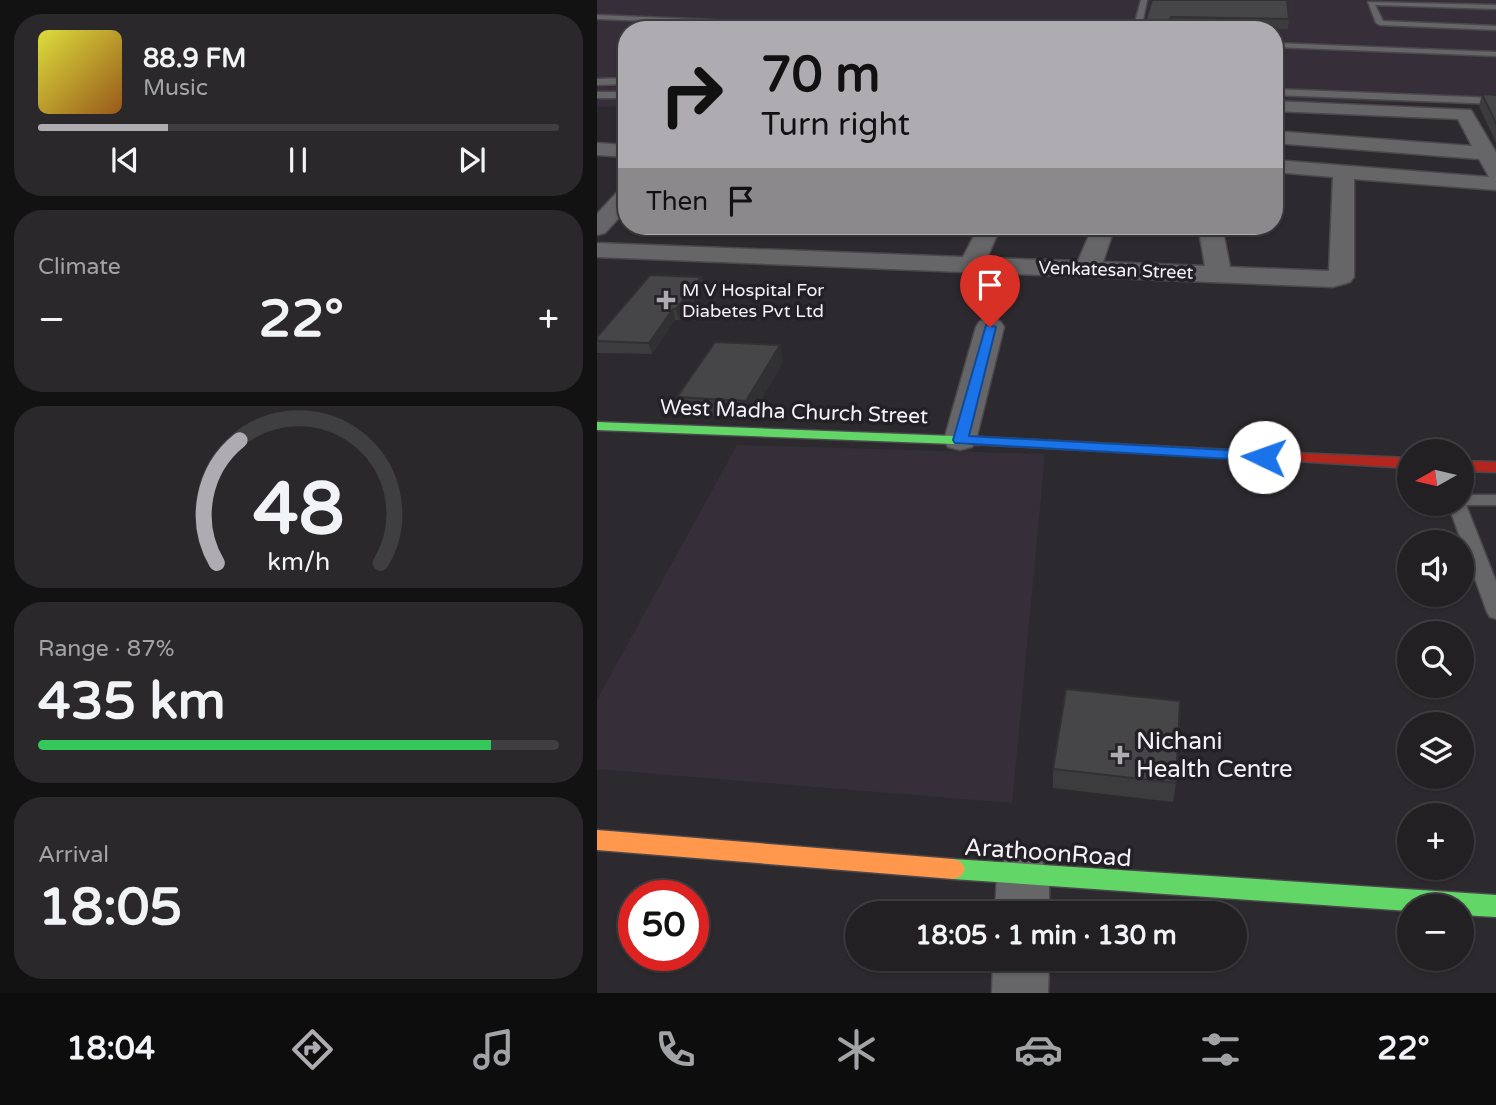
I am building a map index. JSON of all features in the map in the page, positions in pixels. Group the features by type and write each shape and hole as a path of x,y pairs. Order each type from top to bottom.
{"main road":[{"name":"West Madha Church Street","path":"597,426 960,440 1397,462"},
{"path":"1474,466 1496,467"},
{"name":"ArathoonRoad","path":"597,840 1023,894 1496,906"}],"street":[{"path":"1283,106 1464,114 1496,173"},
{"path":"1283,120 1305,121"},
{"path":"1283,138 1485,153"},
{"path":"597,149 618,150"},
{"path":"1283,167 1496,184"},
{"path":"597,170 618,171"},
{"name":"Venkatesan Street","path":"597,250 1341,277 1344,172"},
{"path":"597,228 614,200"},
{"path":"627,251 642,235"},
{"path":"660,252 676,235"},
{"path":"971,265 986,235"},
{"path":"1088,269 1101,235"},
{"path":"1212,235 1219,274"},
{"path":"960,440 990,327"},
{"path":"1021,971 1021,993"}],"lane":[{"path":"1139,21 1144,0"},
{"path":"1496,7 1370,2 1380,23 1496,28"},
{"path":"597,17 688,21"},
{"path":"1283,45 1496,54"},
{"path":"597,82 618,81"},
{"path":"1283,92 1496,102"},
{"path":"597,95 618,94"},
{"path":"1474,500 1496,500"},
{"path":"1461,516 1496,612"}],"shaded area":[{"path":"597,0 1496,0 1496,121 1487,104 1283,101 1283,21 618,21 618,106 597,107"},
{"path":"737,445 1045,454 1012,803 597,769 597,700"}],"building":[{"path":"1152,0 1287,0 1289,19 1171,17 1170,21 1145,21"},
{"path":"1482,94 1497,95 1497,125"},
{"path":"650,275 701,277 676,309 673,309 649,343 597,341 597,337"},
{"path":"715,342 780,345 746,401 677,397"},
{"path":"1066,689 1180,701 1176,783 1053,769"}],"traffic: fast":[{"path":"597,426 979,441"},
{"path":"953,869 1497,906"}],"traffic: slow":[{"path":"979,441 1250,455"},
{"path":"597,840 953,869"}],"traffic: jam":[{"path":"1250,455 1397,462"},
{"path":"1474,466 1497,467"}],"place":[{"name":"M V Hospital For Diabetes Pvt Ltd","path":"666,300"},
{"name":"Nichani Health Centre","path":"1120,755"}],"route":[{"path":"990,327 960,440 1264,457"}]}
